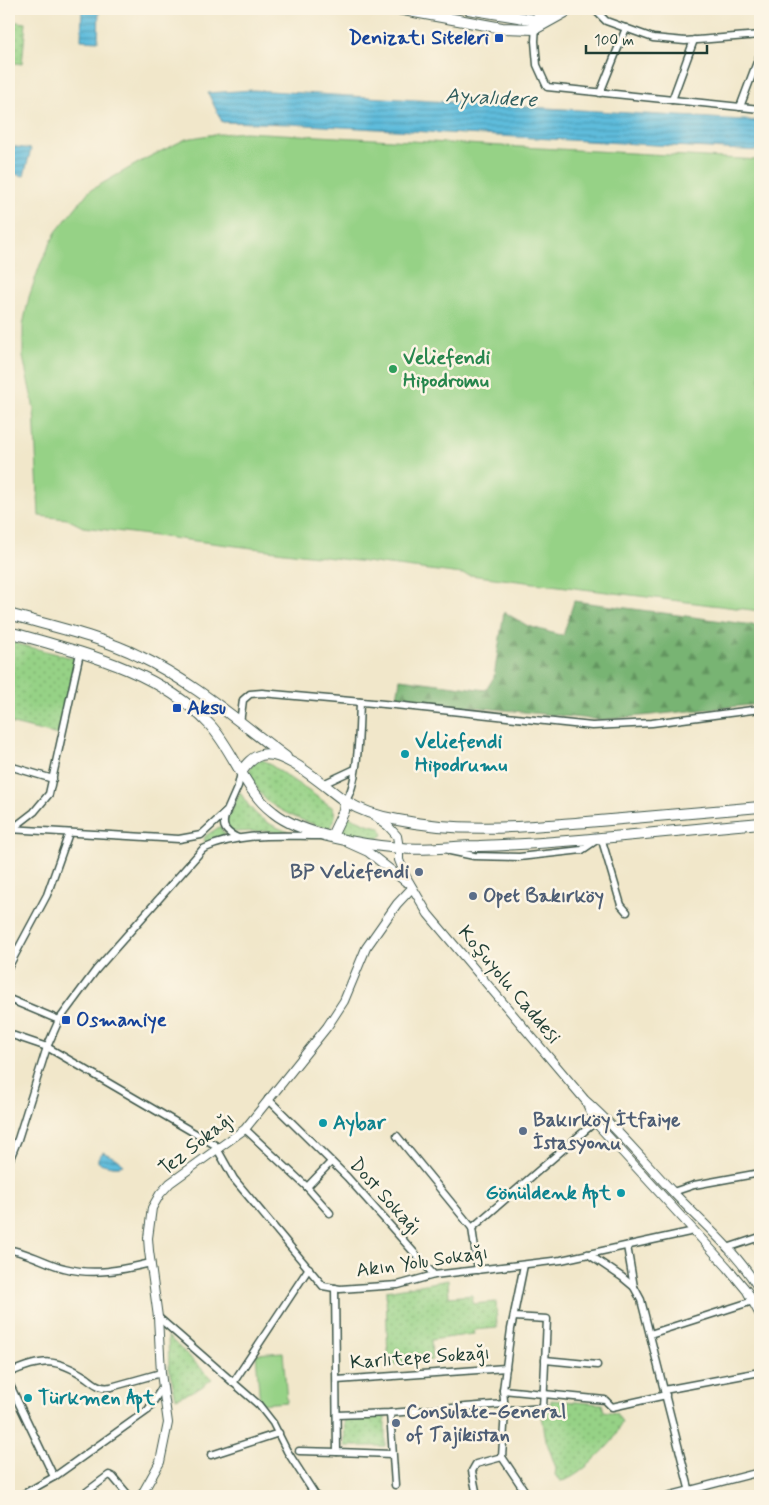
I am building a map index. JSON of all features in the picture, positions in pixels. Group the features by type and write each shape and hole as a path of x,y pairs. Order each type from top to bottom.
{"main road":[{"path":"398,9 502,28 536,25 571,9"},
{"path":"468,9 536,25"},
{"path":"536,25 557,9"},
{"path":"9,614 138,655 180,679 345,800 383,818 420,825 474,829 524,827 760,807"},
{"path":"9,632 132,671 161,686 190,707 210,725 260,800 274,813 314,832 399,848 513,845 760,823"},
{"path":"241,772 255,757 262,754 271,755 295,764"},
{"path":"332,836 342,816 345,800"}],"street":[{"path":"537,9 535,41 538,65 547,87 760,109"},
{"path":"594,9 606,21 653,38 694,40 760,35"},
{"path":"600,93 626,28"},
{"path":"672,100 694,40"},
{"path":"740,107 760,54"},
{"path":"10,829 34,812 49,794 80,653"},
{"path":"240,723 243,700 250,694 281,694 592,726 652,723 760,710"},
{"path":"345,800 350,795 355,769 360,702"},
{"path":"9,766 53,779"},
{"path":"323,784 355,769"},
{"path":"238,838 227,832 224,828 223,820 238,786 241,772"},
{"path":"10,829 179,839 201,836 227,811"},
{"path":"369,812 388,826 397,836 399,860 412,888"},
{"path":"9,966 47,895 69,833"},
{"path":"201,836 203,849"},
{"path":"9,1160 18,1139 47,1047 59,1020 96,970 203,849 219,842 255,836 332,836 368,852 412,888"},
{"path":"601,837 621,905 627,912"},
{"name":"Tez Sokağı","path":"141,1496 160,1462 168,1423 161,1373 158,1317 148,1238 152,1208 160,1194 170,1183 245,1129 327,1026 344,1001 366,948 397,904 412,888"},
{"name":"Koşuyolu Caddesi","path":"412,888 428,914 585,1100 610,1122 727,1248 753,1278 760,1291"},
{"path":"9,998 59,1020"},
{"path":"9,1034 47,1047 215,1145 217,1150"},
{"name":"Dost Sokağı","path":"268,1099 331,1162 434,1275"},
{"name":"Koşuyolu Caddesi","path":"585,1100 595,1122 757,1300 760,1315"},
{"path":"472,1228 595,1122"},
{"path":"245,1129 307,1187 330,1213"},
{"path":"397,1136 472,1228 478,1270"},
{"name":"Akın Yolu Sokağı","path":"217,1150 234,1179 323,1286 340,1289 398,1284 434,1275 561,1260 694,1231"},
{"path":"307,1187 331,1162"},
{"path":"673,1192 694,1185 760,1173"},
{"path":"694,1231 702,1221"},
{"path":"727,1248 760,1237"},
{"path":"627,1246 634,1287 641,1300 690,1493"},
{"path":"9,1250 64,1268 90,1273 114,1271 151,1263"},
{"path":"588,1254 622,1276 634,1287"},
{"path":"524,1264 506,1368 502,1457 528,1496"},
{"path":"233,1382 309,1268"},
{"path":"335,1288 337,1452"},
{"path":"650,1334 757,1300"},
{"path":"158,1317 259,1405 279,1433 287,1451 316,1496"},
{"path":"337,1415 543,1408 547,1319 514,1317"},
{"path":"545,1360 597,1365"},
{"path":"9,1373 24,1366 47,1361 65,1366 102,1388 161,1373"},
{"name":"Karlıtepe Sokağı","path":"337,1380 506,1368"},
{"path":"504,1390 605,1400 612,1407 760,1372"},
{"path":"9,1383 54,1477"},
{"path":"20,1496 54,1477 148,1410 164,1386"},
{"path":"390,1413 395,1485"},
{"path":"211,1455 279,1433"},
{"path":"299,1451 392,1454"},
{"path":"477,1496 472,1471 476,1464 502,1457"},
{"path":"667,1496 690,1493 760,1472"},
{"path":"81,1496 109,1475 130,1496"}],"green space":[{"path":"9,21 26,23 22,64 9,62"},
{"name":"Veliefendi Hipodromu","path":"245,132 760,160 760,611 83,527 67,519 39,516 34,409 23,357 23,325 29,297 40,265 56,232 89,191 147,158 186,139"},
{"path":"574,601 760,626 760,704 601,720 397,699 400,679 486,690 494,677 504,612 528,626 563,636"},
{"path":"14,643 77,659 58,735 9,723 9,645"},
{"path":"262,759 332,807 335,818 330,828 296,818 266,800 249,774 253,765"},
{"path":"240,792 245,801 262,819 293,834 268,831 231,832 226,822"},
{"path":"348,816 380,827 383,835 378,839 339,834"},
{"path":"221,826 222,831 226,834 207,845 204,840 205,836"},
{"path":"448,1280 449,1297 472,1295 473,1304 496,1302 497,1328 474,1330 474,1334 431,1340 432,1360 388,1365 386,1291"},
{"path":"168,1336 212,1379 200,1388 176,1398 169,1368"},
{"path":"283,1352 287,1402 260,1404 256,1354"},
{"path":"551,1400 602,1404 604,1411 616,1413 622,1422 613,1440 596,1458 581,1471 566,1480 560,1481 555,1475 556,1468 546,1440 542,1416 548,1411"},
{"path":"385,1416 385,1446 345,1446 344,1417"}],"water":[{"path":"82,9 99,9 98,41 81,40"},
{"path":"253,90 760,121 760,151 290,124 222,122 208,93"},
{"path":"9,146 31,149 24,176 9,173"},
{"path":"103,1152 119,1160 123,1165 110,1166 98,1162 98,1158"}],"place":[{"name":"Denizatı Siteleri","path":"499,38"},
{"name":"Veliefendi Hipodromu","path":"393,369"},
{"name":"Aksu","path":"177,708"},
{"name":"Veliefendi Hipodrumu","path":"405,754"},
{"name":"BP Veliefendi","path":"419,872"},
{"name":"Opet Bakırköy","path":"473,896"},
{"name":"Osmaniye","path":"66,1020"},
{"name":"Aybar","path":"323,1123"},
{"name":"Bakırköy İtfaiye İstasyonu","path":"523,1131"},
{"name":"Gönüldenk Apt","path":"621,1193"},
{"name":"Türkmen Apt","path":"28,1398"},
{"name":"Consulate-General of Tajikistan","path":"396,1423"}],"water label":[{"name":"Ayvalıdere","path":"491,98"}]}
